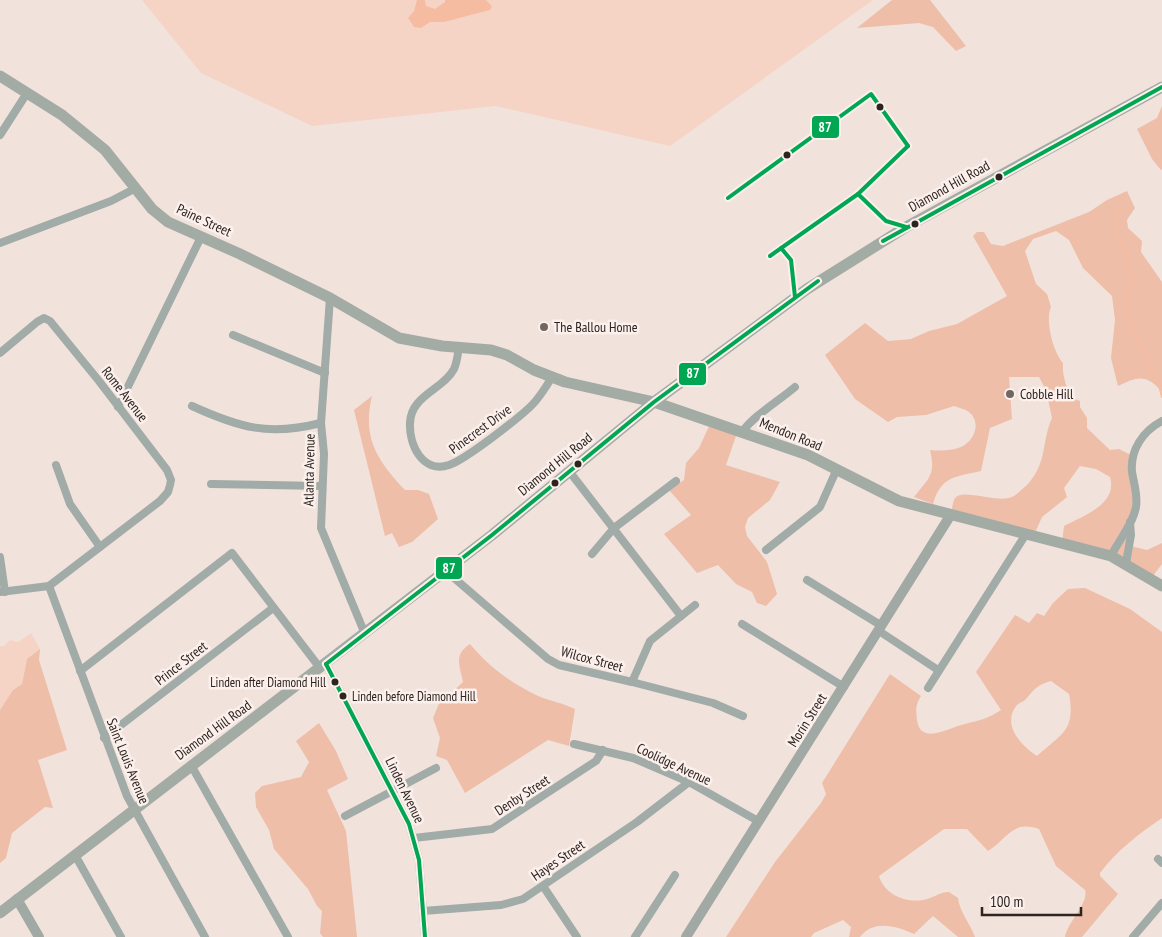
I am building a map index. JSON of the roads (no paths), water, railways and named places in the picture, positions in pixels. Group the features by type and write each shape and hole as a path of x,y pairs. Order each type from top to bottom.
{"main road":[{"name":"Paine Street","path":"0,76 62,115 105,150 152,209 168,222 330,298 399,338"},
{"name":"Diamond Hill Road","path":"0,913 446,570 654,402 825,276 906,227 1162,87"},
{"name":"Mendon Road","path":"399,338 442,346 482,348 507,355 552,377 597,391 654,402 743,431 808,456 887,497 950,516 1111,556 1126,563 1162,586"}],"street":[{"path":"0,135 27,93"},
{"path":"0,243 111,201 136,188"},
{"path":"118,407 202,237"},
{"name":"Atlanta Avenue","path":"330,298 321,423 324,454 321,486 321,528 364,634"},
{"name":"Rome Avenue","path":"0,353 37,322 44,318 50,321 167,470 171,480 168,492 100,547"},
{"path":"234,335 324,373"},
{"name":"Pinecrest Drive","path":"459,346 454,369 427,393 414,408 410,421 410,442 414,450 424,461 434,465 449,465 484,443 533,404 552,377"},
{"path":"743,431 751,420 762,414 796,387"},
{"path":"192,406 223,420 269,431 321,423"},
{"path":"1111,556 1130,522 1136,503 1133,453 1146,433 1162,421"},
{"path":"0,557 2,592 49,586 100,547 70,504 56,465"},
{"path":"569,471 681,616"},
{"path":"766,550 820,507 836,471"},
{"path":"592,554 614,528 676,481"},
{"path":"211,484 321,486"},
{"name":"Morin Street","path":"686,937 881,629 950,516"},
{"path":"1126,563 1131,534 1130,522"},
{"path":"928,688 1026,534"},
{"path":"80,671 232,553 274,608 323,666"},
{"name":"Wilcox Street","path":"446,570 548,659 559,665 632,682 650,641 696,605"},
{"path":"807,580 881,629 938,670"},
{"name":"Saint Louis Avenue","path":"49,586 104,738 133,809 205,937"},
{"name":"Prince Street","path":"104,738 274,608"},
{"path":"742,624 844,687"},
{"name":"Linden Avenue","path":"323,666 393,791 414,838 419,860 425,937"},
{"path":"632,682 713,703 743,716"},
{"name":"Coolidge Avenue","path":"574,744 633,758 689,782 758,822"},
{"name":"Denby Street","path":"414,838 492,829 596,761 603,750"},
{"path":"191,765 288,937"},
{"path":"345,816 436,768"},
{"name":"Hayes Street","path":"423,911 509,903 522,899 637,822 689,782"},
{"path":"75,855 122,937"},
{"path":"635,937 675,875"},
{"path":"542,886 577,937"},
{"path":"17,899 39,937"},
{"path":"1133,937 1162,903"}],"waterway":[{"path":"1124,208 1116,217 1115,223 1116,231 1128,256 1131,270 1127,312 1131,328 1142,344 1148,367 1157,377 1162,397"}],"place":[{"name":"The Ballou Home","path":"544,327"},
{"name":"Cobble Hill","path":"1010,394"},
{"name":"Linden after Diamond Hill","path":"335,682"},
{"name":"Linden before Diamond Hill","path":"343,696"}]}
